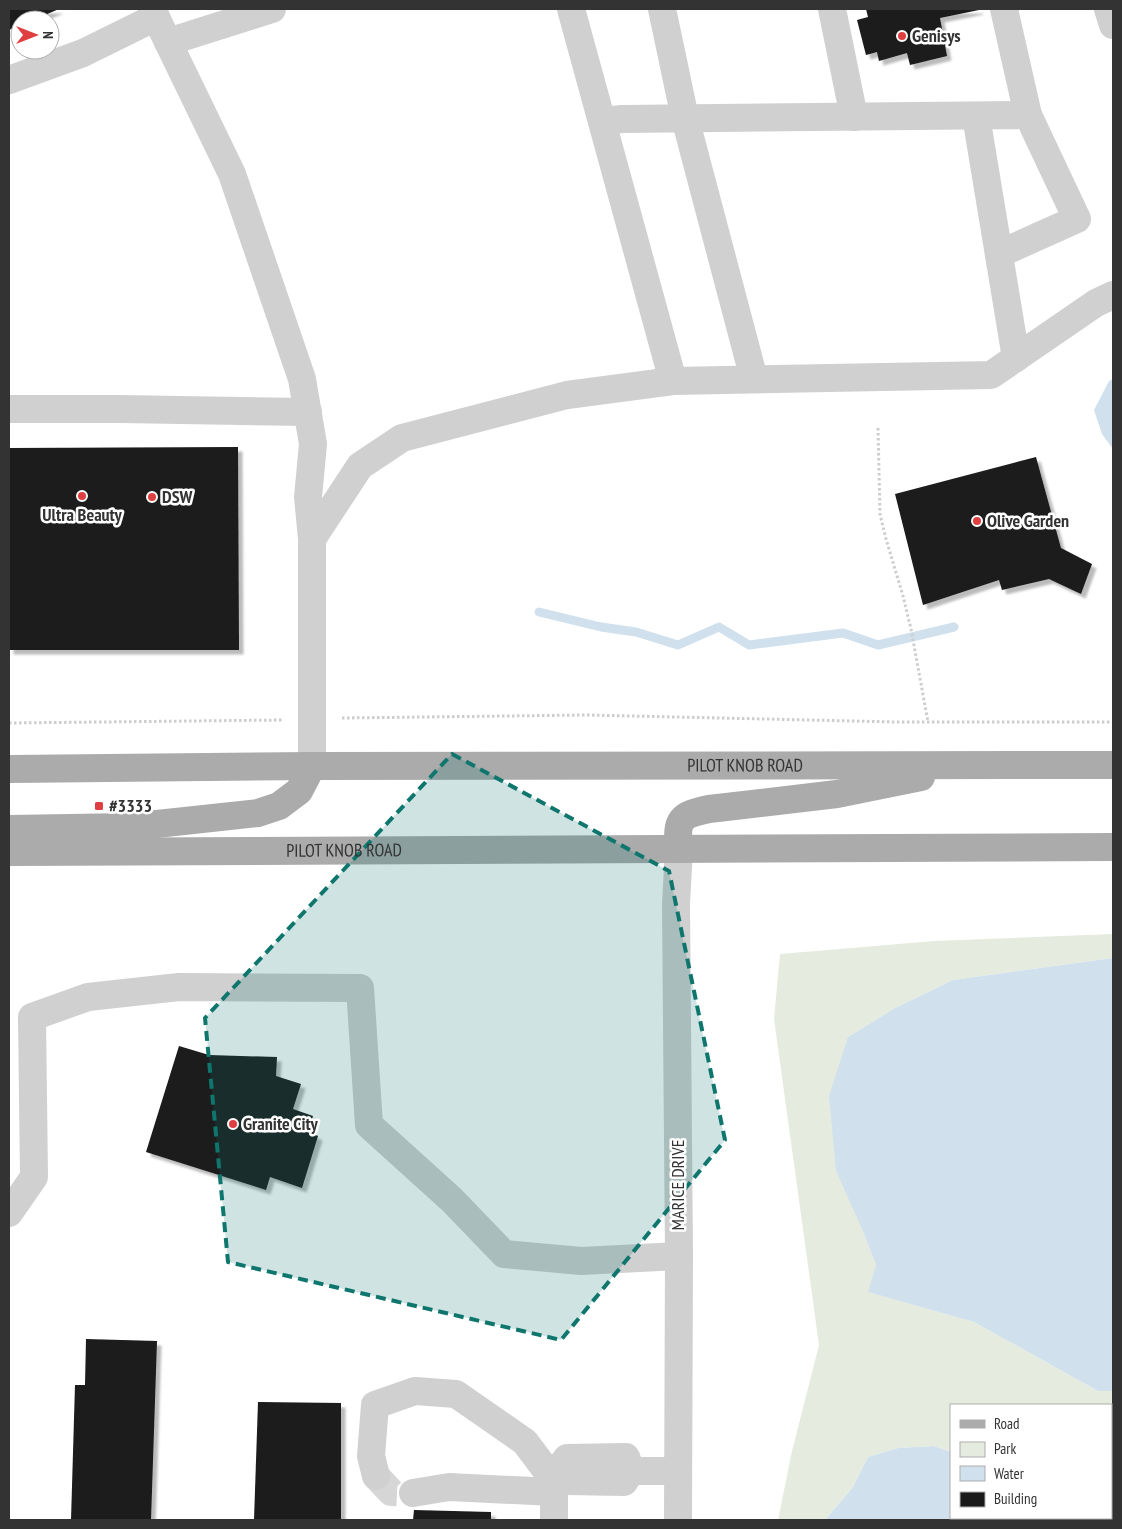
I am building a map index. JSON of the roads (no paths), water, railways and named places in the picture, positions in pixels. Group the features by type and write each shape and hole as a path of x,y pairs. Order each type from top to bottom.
{"main road":[{"name":"PILOT KNOB ROAD","path":"9,769 312,766 1113,765"},
{"path":"9,829 129,827 258,812 279,806 299,791 312,766"},
{"name":"PILOT KNOB ROAD","path":"679,849 677,830 683,819 691,812 857,791 968,766"},
{"name":"PILOT KNOB ROAD","path":"9,852 1113,847"}],"street":[{"path":"168,42 272,9"},
{"path":"571,9 673,381"},
{"path":"662,9 685,118 754,380"},
{"path":"832,9 854,117"},
{"path":"999,254 1077,219 1028,115 1004,9"},
{"path":"1108,9 1113,26"},
{"path":"9,80 82,53 154,13 232,174 302,379 313,444 308,497 312,538 312,766"},
{"path":"602,121 685,118 1028,115"},
{"path":"976,116 1016,358"},
{"path":"312,538 360,466 402,438 567,395 673,381 992,375 1096,303 1113,295"},
{"path":"9,410 120,409 308,412"},
{"name":"MARICE DRIVE","path":"678,1520 679,1256 676,914 679,849"},
{"path":"9,1213 34,1177 32,1017 88,998 179,987 360,988 369,1125 452,1200 504,1254 581,1261 679,1256"},
{"path":"376,1476 371,1456 375,1405 415,1391 456,1394 525,1442 553,1477 554,1520"},
{"path":"413,1493 449,1487 553,1477 566,1481 624,1482 631,1471 678,1471"}],"water":[{"path":"1113,379 1113,449 1102,434 1094,410 1109,381"},
{"path":"1113,958 1113,1391 1098,1391 974,1322 868,1292 876,1265 836,1171 829,1096 848,1037 895,1008 953,980"},
{"path":"934,1446 950,1452 950,1519 1112,1519 1112,1510 1113,1520 825,1520 853,1487 868,1457 898,1448"}],"waterway":[{"path":"539,612 601,627 636,632 678,645 719,627 749,645 843,633 878,645 954,627"}],"tunnel":[{"path":"376,1476 391,1492 413,1493"}],"place":[{"name":"Genisys","path":"902,36"},
{"name":"Ultra Beauty","path":"82,496"},
{"name":"DSW","path":"152,497"},
{"name":"Olive Garden","path":"977,521"},
{"name":"#3333","path":"99,806"},
{"name":"Granite City","path":"233,1124"}]}
